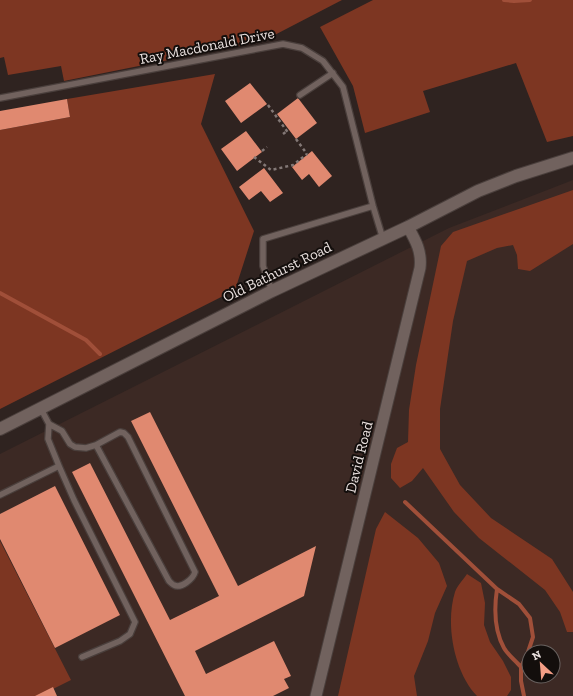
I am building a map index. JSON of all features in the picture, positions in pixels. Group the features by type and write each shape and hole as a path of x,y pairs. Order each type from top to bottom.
{"main road":[{"name":"Old Bathurst Road","path":"0,429 272,291 408,227 478,191 516,176 573,158"}],"street":[{"name":"David Road","path":"316,696 420,268 420,250 408,227"}],"lane":[{"name":"Ray Macdonald Drive","path":"0,98 283,44 302,48 323,61 343,87 372,206 383,239"},
{"path":"300,95 333,73"},
{"path":"272,291 263,266 263,239 372,206"},
{"path":"41,409 49,424 48,439 59,466 135,622 130,634 120,641 82,657"},
{"path":"49,424 62,431 70,444 75,448 86,448 96,445 120,432 124,433 128,437 195,572 194,577 190,581 178,586 169,581 96,445"},
{"path":"0,496 59,466"}],"path":[{"path":"268,105 288,132 283,134"},
{"path":"254,158 271,170 293,165 307,154 296,139"},
{"path":"262,151 267,147"}],"shaded area":[{"path":"0,0 342,0 263,41 64,81 61,66 8,75 4,57 0,58"},
{"path":"373,0 573,0 573,136 547,142 516,63 423,91 430,112 365,133 353,86 320,27"},
{"path":"215,74 201,124 254,231 235,290 0,409 0,130 70,117 67,99"},
{"path":"573,180 573,696 0,696 0,454 449,228"},
{"path":"573,190 573,244 530,271 518,269 517,255 513,245 497,248 467,261 453,321 440,409 440,449 460,485 491,518 552,559 573,592 573,632 567,632 560,612 545,590 479,538 454,512 423,468 412,481 400,488 391,478 391,464 397,448 408,442 409,410 416,365 441,246 453,232"},
{"path":"385,512 418,538 439,563 447,586 435,613 428,641 414,676 417,696 338,696 376,529"},
{"path":"0,541 71,680 39,696 0,696"},
{"path":"467,574 481,583 485,603 484,625 490,642 503,661 511,677 511,690 507,696 477,696 462,674 457,661 452,633 452,605 455,592"}],"building":[{"path":"250,83 267,104 241,123 225,101"},
{"path":"298,98 317,123 296,139 277,114"},
{"path":"67,99 70,117 0,130 0,111"},
{"path":"246,131 262,152 237,171 221,149"},
{"path":"312,151 332,176 319,187 309,174 302,180 292,167"},
{"path":"264,168 283,193 270,202 261,191 249,200 239,187"},
{"path":"150,412 238,586 316,546 304,596 195,651 206,674 274,641 291,676 284,679 289,688 273,696 185,696 72,472 90,463 170,620 219,596 131,421"},
{"path":"55,486 120,615 55,648 0,539 0,514"},
{"path":"53,687 57,696 35,696"}],"waterway":[{"path":"504,0 530,0"},
{"path":"0,293 86,340 100,354"},
{"path":"405,502 497,589 519,604 530,618 533,637 521,667 521,681 524,696"},
{"path":"497,589 495,612 498,634 506,651 521,667"}]}
